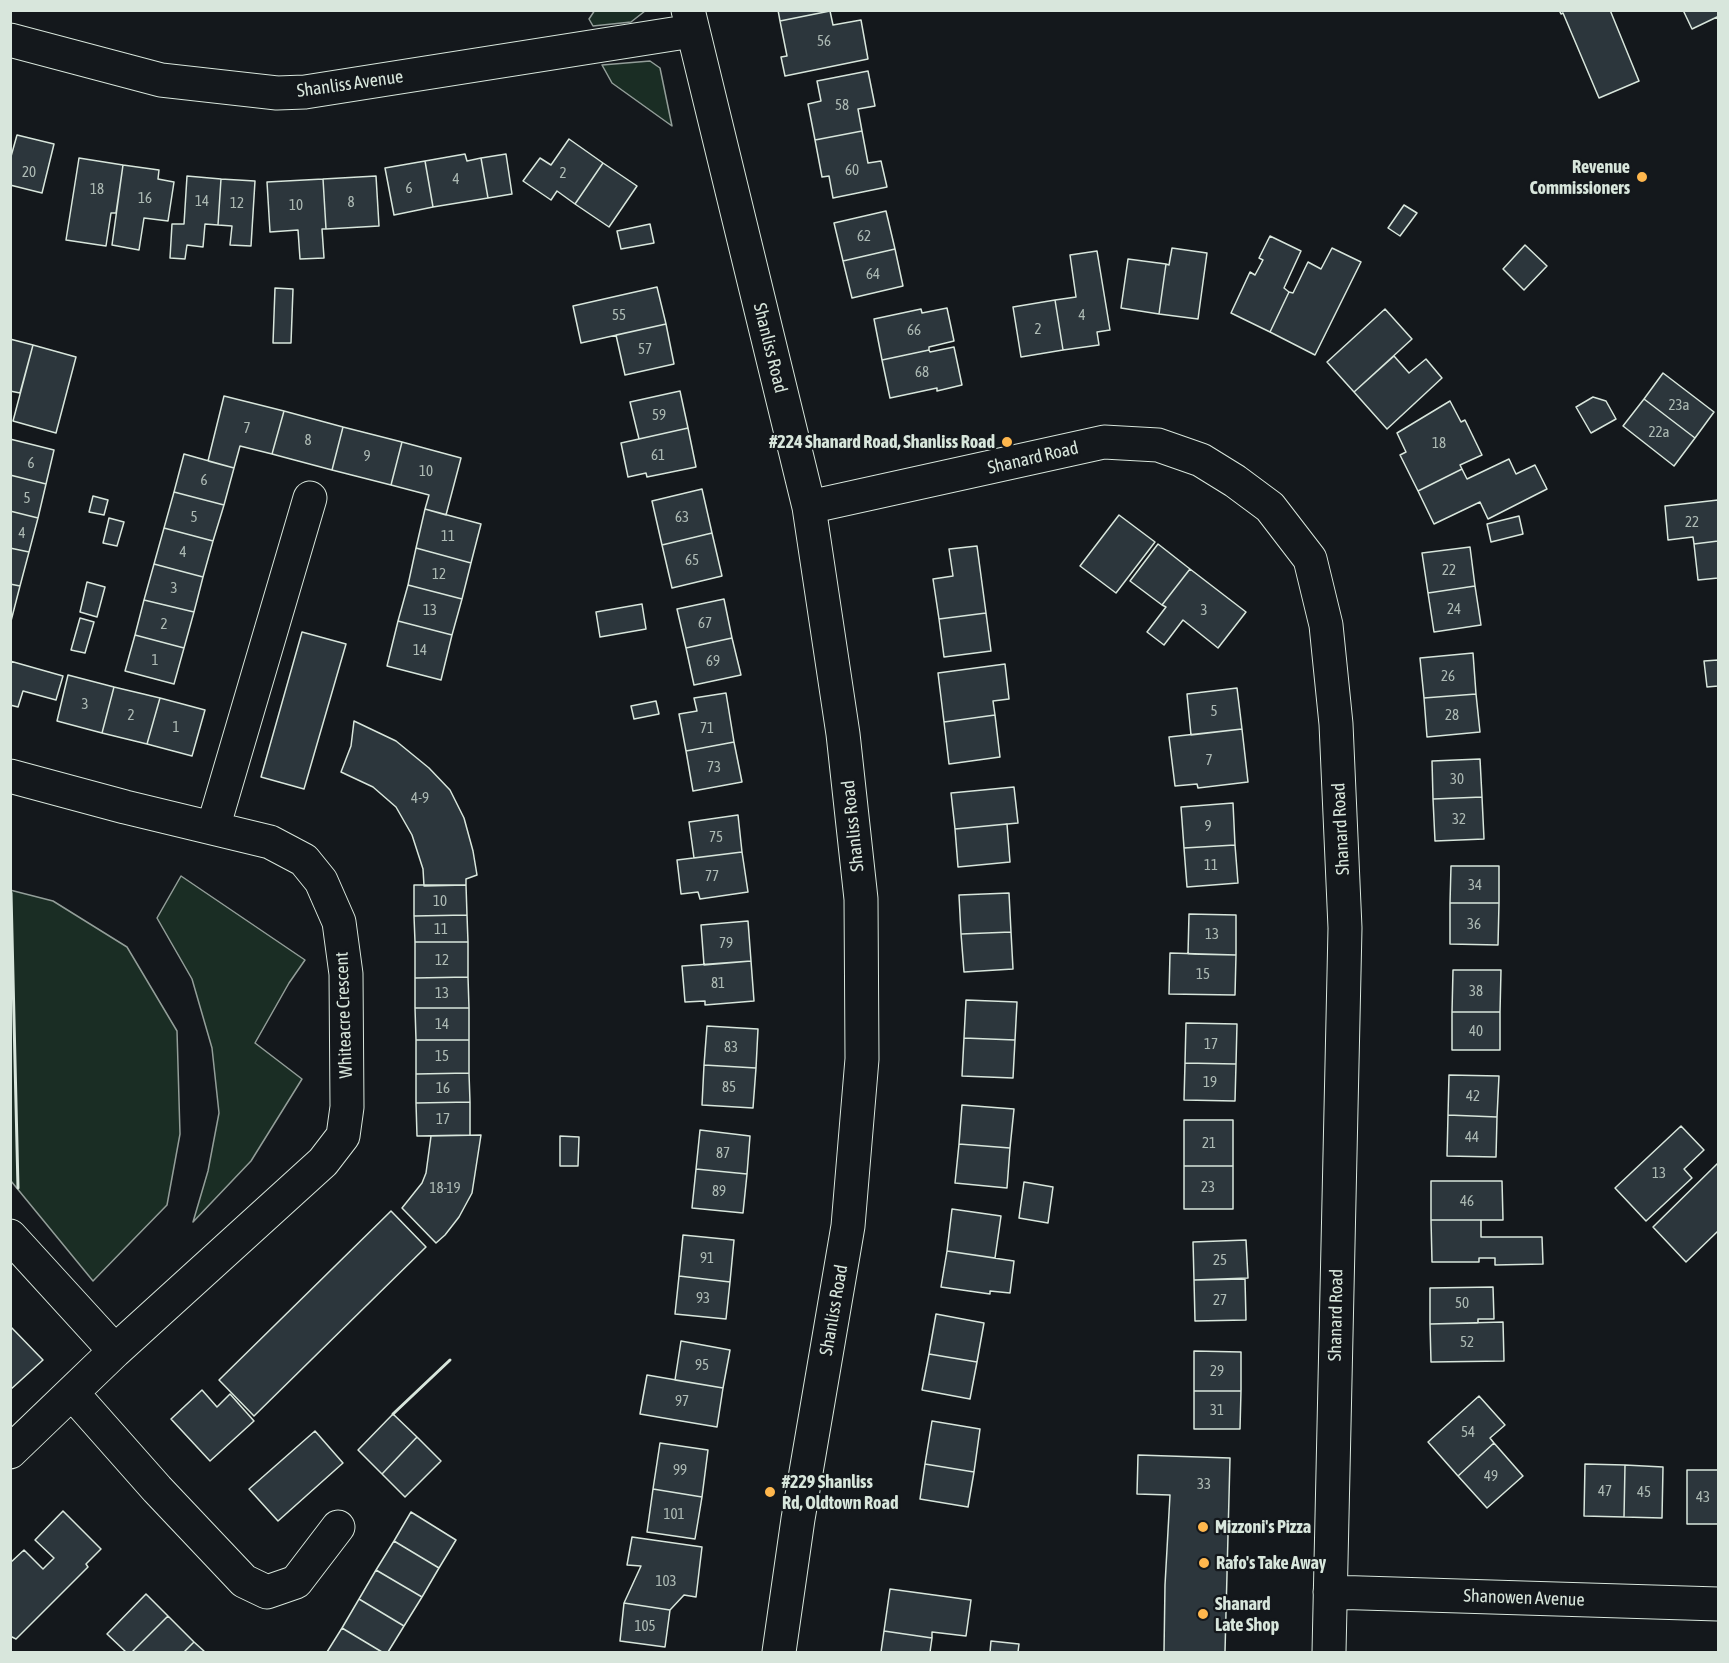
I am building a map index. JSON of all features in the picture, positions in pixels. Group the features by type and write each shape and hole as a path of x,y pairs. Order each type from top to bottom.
{"street":[{"name":"Shanliss Avenue","path":"10,40 161,80 277,93 305,92 690,21"},
{"name":"Shanliss Road","path":"690,21 809,507 843,734 861,899 862,1059 848,1226 798,1519 779,1653"},
{"name":"Shanard Road","path":"809,507 1104,442 1158,445 1201,460 1270,507 1310,559 1326,625 1335,713 1345,928 1329,1653"},
{"path":"213,828 310,498"},
{"name":"Whiteacre Crescent","path":"10,776 270,842 304,860 321,881 339,922 346,974 347,1107 343,1136 323,1162 116,1351 10,1452"},
{"path":"10,1236 116,1351"},
{"path":"73,1394 244,1581 267,1592 296,1582 338,1527"},
{"name":"Shanowen Avenue","path":"1330,1592 1719,1604"}],"green space":[{"path":"595,10 645,11 631,22 593,26 589,19"},
{"path":"650,61 660,68 672,126 612,83 602,65"},
{"path":"181,876 305,960 289,983 255,1043 302,1079 251,1161 193,1222 208,1171 219,1113 212,1048 192,979 157,918"},
{"path":"10,890 53,901 127,947 177,1031 180,1134 167,1205 93,1281 11,1181"}],"building":[{"path":"778,10 830,10 830,11 780,21"},
{"path":"1559,10 1610,10 1639,81 1599,98 1563,13 1561,14"},
{"path":"1683,10 1718,10 1718,20 1717,17 1692,29"},
{"path":"830,11 833,25 861,20 868,59 785,76 781,57 787,56 780,21"},
{"path":"868,71 875,106 858,109 862,131 815,140 808,104 821,101 817,81"},
{"path":"862,131 868,163 881,161 887,187 833,198 829,176 822,177 815,140"},
{"path":"17,135 54,144 42,193 10,185 10,160"},
{"path":"569,139 603,163 575,204 557,191 551,200 523,181 540,158 551,165"},
{"path":"465,154 467,161 481,158 488,198 433,207 425,161"},
{"path":"506,154 512,194 488,198 481,158"},
{"path":"79,158 123,165 116,213 111,213 106,246 66,240"},
{"path":"425,161 433,207 394,215 385,168"},
{"path":"603,163 637,186 609,227 575,204"},
{"path":"123,165 159,170 158,179 174,182 168,221 144,218 139,250 112,245"},
{"path":"187,176 221,179 218,225 205,224 203,247 187,245 185,259 170,258 172,224 184,224"},
{"path":"376,176 379,226 326,229 323,179"},
{"path":"221,179 255,181 251,246 230,245 232,226 218,225"},
{"path":"323,179 326,229 322,229 324,258 300,259 298,230 270,232 267,182"},
{"path":"1404,205 1417,213 1400,236 1388,228"},
{"path":"886,211 895,249 843,261 834,223"},
{"path":"650,224 654,243 621,249 617,231"},
{"path":"1270,236 1301,251 1284,288 1289,292 1270,332 1231,313 1250,272 1255,275 1263,260 1259,258"},
{"path":"1525,245 1547,266 1524,290 1503,269"},
{"path":"1172,248 1207,253 1198,319 1159,314 1166,264 1169,265"},
{"path":"1332,248 1361,262 1315,355 1270,332 1289,292 1293,293 1308,262 1321,269"},
{"path":"895,249 903,286 852,298 843,261"},
{"path":"1097,251 1110,330 1097,332 1099,345 1063,350 1055,300 1076,297 1070,255"},
{"path":"1128,259 1166,264 1159,314 1121,308"},
{"path":"657,287 666,324 581,343 573,306"},
{"path":"275,288 293,289 291,343 273,343"},
{"path":"1055,300 1063,350 1021,357 1013,307"},
{"path":"947,308 954,341 929,347 929,350 882,360 874,319 921,309 922,313"},
{"path":"1385,309 1412,339 1354,392 1327,362"},
{"path":"666,324 674,364 625,375 616,335"},
{"path":"10,339 33,345 20,393 10,391"},
{"path":"33,345 76,357 56,433 13,421"},
{"path":"954,347 962,385 890,398 882,360"},
{"path":"1394,356 1409,373 1426,359 1442,378 1387,429 1354,392"},
{"path":"1663,373 1714,412 1695,438 1644,399"},
{"path":"680,391 688,428 639,439 630,402"},
{"path":"224,396 284,411 272,454 240,446 234,468 208,461"},
{"path":"1593,397 1606,401 1616,419 1591,433 1576,407"},
{"path":"1644,399 1695,438 1674,466 1623,426"},
{"path":"1450,401 1461,422 1465,420 1482,455 1460,465 1462,469 1418,491 1400,455 1406,452 1397,433"},
{"path":"284,411 343,427 332,470 272,454"},
{"path":"343,427 402,442 391,485 332,470"},
{"path":"688,428 696,467 647,477 646,473 628,477 621,443"},
{"path":"10,439 54,450 46,484 10,475"},
{"path":"402,442 461,458 446,515 425,509 429,495 391,485"},
{"path":"184,454 234,468 224,505 174,492"},
{"path":"1509,459 1516,474 1535,465 1547,489 1488,519 1480,502 1434,524 1418,491 1462,469 1467,479"},
{"path":"10,475 46,484 38,518 10,511"},
{"path":"702,489 712,533 662,545 652,501"},
{"path":"174,492 224,505 213,541 164,528"},
{"path":"93,496 108,500 104,515 89,512"},
{"path":"1718,500 1718,541 1694,544 1693,537 1668,540 1665,506"},
{"path":"425,509 481,524 471,563 416,548"},
{"path":"10,511 38,518 29,552 10,548"},
{"path":"1119,515 1155,542 1116,593 1080,566"},
{"path":"1519,516 1523,534 1491,542 1487,524"},
{"path":"109,518 124,522 117,546 103,543"},
{"path":"164,528 213,541 203,577 154,564"},
{"path":"712,533 722,576 672,588 662,545"},
{"path":"1718,541 1718,578 1698,580 1694,544"},
{"path":"1158,544 1190,569 1162,605 1130,581"},
{"path":"977,546 986,613 939,619 933,579 953,576 949,549"},
{"path":"1470,547 1475,586 1428,593 1422,553"},
{"path":"10,548 29,552 20,586 10,584"},
{"path":"416,548 471,563 462,599 408,585"},
{"path":"154,564 203,577 194,612 144,600"},
{"path":"1190,569 1246,612 1218,648 1183,620 1164,645 1147,632 1166,607 1162,605"},
{"path":"87,582 105,587 97,617 80,612"},
{"path":"10,584 20,586 11,621 10,620"},
{"path":"408,585 462,599 452,635 398,621"},
{"path":"1475,586 1481,625 1434,632 1428,593"},
{"path":"724,599 732,638 686,648 677,609"},
{"path":"144,600 194,612 184,648 135,635"},
{"path":"642,604 646,629 600,637 596,612"},
{"path":"986,613 991,651 944,657 939,619"},
{"path":"80,618 94,622 85,653 71,650"},
{"path":"398,621 452,635 441,680 387,666"},
{"path":"302,632 346,644 304,789 261,777"},
{"path":"135,635 184,648 174,684 125,671"},
{"path":"732,638 741,675 694,685 686,648"},
{"path":"1473,653 1476,694 1424,698 1420,658"},
{"path":"1718,660 1718,686 1707,687 1704,661"},
{"path":"10,661 63,676 56,700 23,691 18,707 10,705"},
{"path":"1005,664 1009,699 993,701 995,715 944,722 938,673"},
{"path":"68,675 114,687 102,733 57,721"},
{"path":"114,687 160,698 147,744 102,733"},
{"path":"1237,688 1242,729 1191,735 1187,694"},
{"path":"726,693 734,742 686,751 679,714 697,711 694,698"},
{"path":"1476,694 1480,732 1427,737 1424,698"},
{"path":"160,698 205,710 192,756 147,744"},
{"path":"656,701 659,714 634,719 631,706"},
{"path":"995,715 1000,757 949,764 944,722"},
{"path":"354,721 396,741 429,768 450,790 464,818 473,851 477,875 466,879 466,885 424,886 423,869 412,835 396,807 373,787 341,772 351,746"},
{"path":"1242,729 1248,782 1198,788 1197,784 1175,786 1169,737"},
{"path":"734,742 742,782 693,791 686,751"},
{"path":"1480,759 1482,797 1433,799 1432,761"},
{"path":"1014,787 1018,823 955,829 951,793"},
{"path":"1482,797 1484,839 1435,841 1433,799"},
{"path":"1233,803 1235,845 1184,848 1181,807"},
{"path":"738,815 742,852 694,858 689,822"},
{"path":"1007,824 1010,862 958,867 955,829"},
{"path":"1235,845 1238,883 1187,887 1184,848"},
{"path":"742,852 748,892 700,899 698,892 681,894 677,860"},
{"path":"1451,866 1499,866 1499,903 1450,903"},
{"path":"414,885 466,885 467,915 414,916"},
{"path":"1009,893 1011,932 961,934 959,895"},
{"path":"1450,903 1499,903 1498,945 1450,944"},
{"path":"1189,914 1236,915 1236,955 1188,954"},
{"path":"467,915 468,942 415,942 414,916"},
{"path":"748,921 751,961 704,965 701,925"},
{"path":"1011,932 1013,969 964,972 961,934"},
{"path":"415,942 468,942 468,977 415,978"},
{"path":"1170,953 1236,955 1235,995 1169,994"},
{"path":"751,961 754,1001 705,1005 705,1001 685,1002 682,966"},
{"path":"1453,970 1501,970 1500,1012 1452,1012"},
{"path":"468,977 469,1008 415,1008 415,978"},
{"path":"966,1000 1017,1002 1015,1040 964,1038"},
{"path":"415,1008 469,1008 469,1040 416,1040"},
{"path":"1452,1012 1500,1012 1500,1050 1452,1050"},
{"path":"1186,1023 1237,1024 1236,1064 1185,1063"},
{"path":"707,1026 758,1029 756,1068 704,1065"},
{"path":"964,1038 1015,1040 1013,1078 962,1076"},
{"path":"416,1040 469,1040 469,1073 416,1074"},
{"path":"1185,1063 1236,1064 1235,1101 1184,1100"},
{"path":"704,1065 756,1068 753,1108 702,1105"},
{"path":"469,1073 470,1102 416,1103 416,1074"},
{"path":"1449,1075 1499,1076 1497,1117 1448,1115"},
{"path":"470,1102 470,1135 417,1136 416,1103"},
{"path":"962,1105 1014,1109 1010,1148 959,1144"},
{"path":"1448,1115 1497,1117 1496,1157 1447,1156"},
{"path":"1184,1120 1233,1120 1233,1166 1184,1166"},
{"path":"1681,1126 1704,1150 1684,1169 1692,1178 1646,1221 1615,1188"},
{"path":"700,1130 750,1136 747,1174 696,1169"},
{"path":"481,1135 472,1193 459,1217 436,1243 402,1208 422,1183 426,1173 431,1136"},
{"path":"560,1136 579,1137 578,1166 560,1166"},
{"path":"959,1144 1010,1148 1007,1188 955,1183"},
{"path":"1718,1163 1718,1231 1686,1262 1653,1227"},
{"path":"1184,1166 1233,1166 1233,1209 1184,1209"},
{"path":"696,1169 747,1174 743,1213 692,1208"},
{"path":"1431,1181 1502,1181 1503,1220 1431,1220"},
{"path":"1024,1182 1053,1187 1048,1223 1019,1218"},
{"path":"952,1209 1001,1216 995,1258 947,1251"},
{"path":"391,1211 426,1247 254,1416 219,1380"},
{"path":"1431,1220 1481,1220 1481,1237 1542,1237 1543,1264 1495,1265 1495,1258 1479,1258 1479,1262 1432,1262"},
{"path":"683,1235 734,1240 730,1282 679,1276"},
{"path":"1246,1240 1248,1278 1194,1280 1193,1242"},
{"path":"947,1251 1014,1261 1010,1293 990,1291 990,1294 941,1287"},
{"path":"679,1276 730,1282 726,1319 675,1314"},
{"path":"1245,1279 1246,1320 1195,1321 1194,1280"},
{"path":"1493,1287 1494,1319 1478,1319 1478,1323 1430,1324 1430,1288"},
{"path":"936,1314 984,1323 977,1362 929,1354"},
{"path":"1503,1322 1504,1361 1431,1362 1430,1324"},
{"path":"10,1326 43,1360 10,1390"},
{"path":"681,1341 730,1350 723,1388 675,1380"},
{"path":"1194,1351 1241,1352 1241,1391 1194,1391"},
{"path":"929,1354 977,1362 970,1399 922,1390"},
{"path":"647,1375 723,1388 717,1427 640,1414"},
{"path":"202,1390 217,1407 230,1394 254,1421 210,1461 171,1419"},
{"path":"1194,1391 1241,1391 1240,1429 1194,1429"},
{"path":"1479,1396 1505,1425 1490,1438 1494,1443 1458,1476 1428,1442"},
{"path":"393,1414 417,1437 382,1474 358,1450"},
{"path":"932,1421 980,1429 974,1472 925,1464"},
{"path":"315,1431 343,1463 278,1521 249,1489"},
{"path":"417,1437 441,1461 405,1497 382,1474"},
{"path":"660,1443 708,1450 702,1497 653,1489"},
{"path":"1494,1443 1523,1476 1487,1508 1458,1476"},
{"path":"1138,1455 1230,1458 1225,1652 1164,1652 1170,1495 1137,1494"},
{"path":"925,1464 974,1472 968,1507 920,1499"},
{"path":"1585,1464 1625,1465 1624,1517 1584,1516"},
{"path":"1625,1465 1663,1467 1662,1518 1624,1517"},
{"path":"1687,1470 1718,1470 1718,1524 1687,1524"},
{"path":"653,1489 702,1497 695,1539 647,1532"},
{"path":"63,1511 101,1549 86,1564 88,1567 16,1639 10,1636 10,1563 24,1550 43,1569 54,1558 35,1540"},
{"path":"411,1512 456,1540 439,1568 394,1541"},
{"path":"632,1537 702,1547 696,1597 684,1595 670,1610 624,1603 641,1566 627,1565"},
{"path":"394,1541 439,1568 422,1597 376,1570"},
{"path":"376,1570 422,1597 404,1626 359,1599"},
{"path":"890,1589 971,1600 966,1636 932,1632 932,1638 884,1631"},
{"path":"146,1594 168,1616 132,1652 126,1652 107,1634"},
{"path":"359,1599 404,1626 388,1652 382,1652 342,1628"},
{"path":"624,1603 670,1610 665,1647 620,1641"},
{"path":"168,1616 194,1642 184,1652 132,1652"},
{"path":"342,1628 382,1652 327,1652"},
{"path":"884,1631 932,1638 930,1652 881,1652"},
{"path":"991,1641 1019,1644 1018,1652 990,1652"},
{"path":"194,1642 205,1652 184,1652"}],"wall":[{"path":"11,893 18,1188"},
{"path":"393,1414 450,1360"}],"place":[{"name":"Revenue Commissioners","path":"1642,177"},
{"name":"#224 Shanard Road, Shanliss Road","path":"1007,442"},
{"name":"#229 Shanliss Rd, Oldtown Road","path":"770,1492"},
{"name":"Mizzoni's Pizza","path":"1203,1527"},
{"name":"Rafo's Take Away","path":"1204,1563"},
{"name":"Shanard Late Shop","path":"1203,1614"}]}
